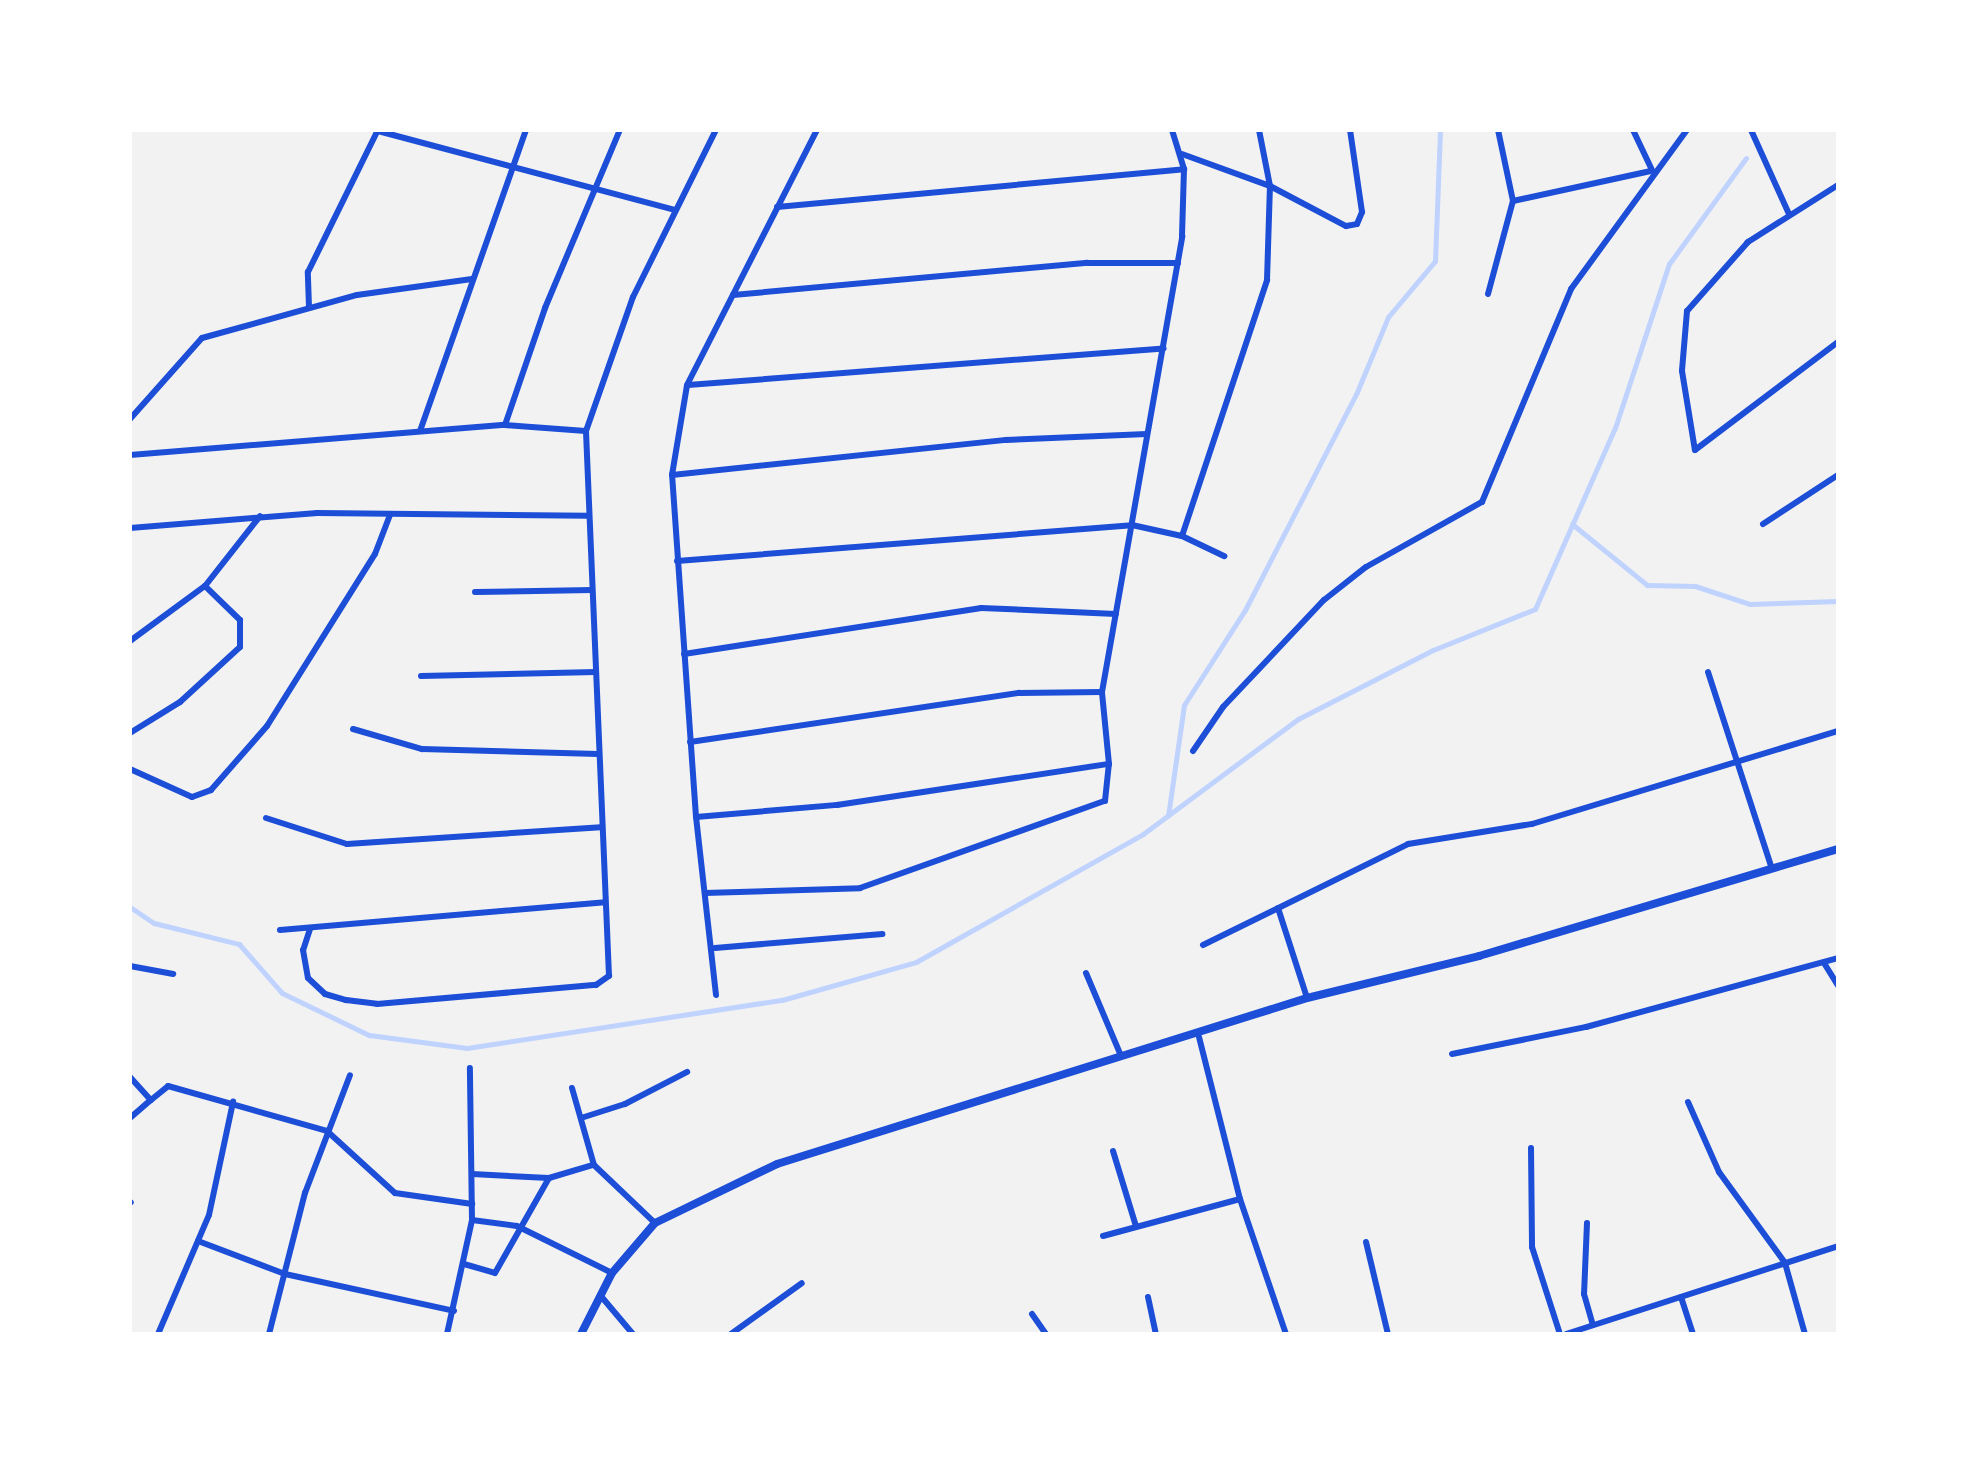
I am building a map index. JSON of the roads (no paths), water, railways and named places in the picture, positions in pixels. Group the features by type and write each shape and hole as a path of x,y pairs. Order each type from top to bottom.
{"street":[{"path":"309,308 308,272 378,130 512,170 596,187 674,210"},
{"path":"420,431 526,130"},
{"path":"505,425 620,130"},
{"path":"310,929 304,950 308,978 317,990 346,1000 413,1001 596,985 609,976 586,430 633,297 716,130"},
{"path":"716,995 715,948 696,817 672,475 687,385 816,130"},
{"path":"705,893 860,888 1105,801 1109,764 1102,692 1178,262 1184,169 1172,130"},
{"path":"1182,536 1267,280 1270,186 1259,130"},
{"path":"1180,154 1270,186 1346,226 1358,224 1362,212 1350,130"},
{"path":"1488,294 1513,201 1498,130"},
{"path":"1633,130 1652,170"},
{"path":"1192,751 1223,707 1324,600 1366,567 1482,502 1571,289 1652,170 1688,130"},
{"path":"1751,130 1790,214"},
{"path":"776,207 1184,169"},
{"path":"1513,201 1652,170"},
{"path":"1838,185 1748,242 1697,292 1682,333 1682,371 1695,450 1838,342"},
{"path":"732,295 1088,262 1178,262"},
{"path":"130,419 202,338 309,308 472,279"},
{"path":"687,385 1164,348"},
{"path":"130,455 505,425 586,430"},
{"path":"672,475 1006,440 1147,434"},
{"path":"1762,524 1838,475"},
{"path":"130,769 192,798 211,790 266,726 375,554 390,514"},
{"path":"130,528 260,516 589,516"},
{"path":"130,642 205,586 260,516"},
{"path":"677,561 1132,524 1182,536 1224,556"},
{"path":"130,733 180,702 240,647 240,620 205,586"},
{"path":"474,592 592,590"},
{"path":"684,654 981,608 1116,614"},
{"path":"422,676 596,672"},
{"path":"1708,672 1771,866"},
{"path":"690,742 1019,693 1102,692"},
{"path":"353,729 422,749 598,754"},
{"path":"1203,945 1408,844 1532,824 1738,764 1838,730"},
{"path":"696,817 837,806 1109,764"},
{"path":"266,818 347,844 600,827"},
{"path":"581,1334 612,1273 654,1224 777,1164 1199,1036 1307,998 1480,956 1838,849"},
{"path":"280,930 605,902"},
{"path":"1278,908 1307,998"},
{"path":"715,948 882,934"},
{"path":"1452,1054 1586,1027 1838,958"},
{"path":"1824,962 1838,985"},
{"path":"130,966 172,974"},
{"path":"1086,973 1122,1058"},
{"path":"1199,1036 1240,1199 1286,1334"},
{"path":"446,1334 472,1220 470,1068"},
{"path":"580,1118 625,1104 686,1072"},
{"path":"269,1334 327,1130 350,1075"},
{"path":"130,1077 151,1100"},
{"path":"130,1118 168,1086 233,1102 327,1130 394,1193 472,1204"},
{"path":"572,1088 594,1165 654,1224"},
{"path":"158,1334 198,1241 233,1102"},
{"path":"1688,1102 1718,1172 1784,1263 1805,1334"},
{"path":"1532,1148 1533,1254 1563,1334 1583,1332 1838,1246"},
{"path":"1112,1151 1136,1226"},
{"path":"472,1174 549,1178 594,1165"},
{"path":"464,1264 496,1273 517,1226 549,1178"},
{"path":"1104,1236 1240,1199"},
{"path":"472,1220 517,1226 612,1273"},
{"path":"1586,1223 1584,1294 1593,1326"},
{"path":"198,1241 285,1274 454,1311"},
{"path":"1366,1242 1388,1334"},
{"path":"731,1334 802,1283"},
{"path":"599,1294 633,1334"},
{"path":"1148,1296 1156,1334"},
{"path":"1681,1297 1693,1334"},
{"path":"1032,1314 1046,1334"}],"waterway":[{"path":"1168,816 1184,705 1245,610 1357,392 1388,317 1435,261 1440,130"},
{"path":"130,907 154,923 239,944 282,993 369,1035 467,1048 782,1000 916,962 1143,834 1298,719 1433,650 1535,609 1615,428 1669,264 1746,158"},
{"path":"1572,524 1647,585 1695,586 1750,604 1838,601"}]}
